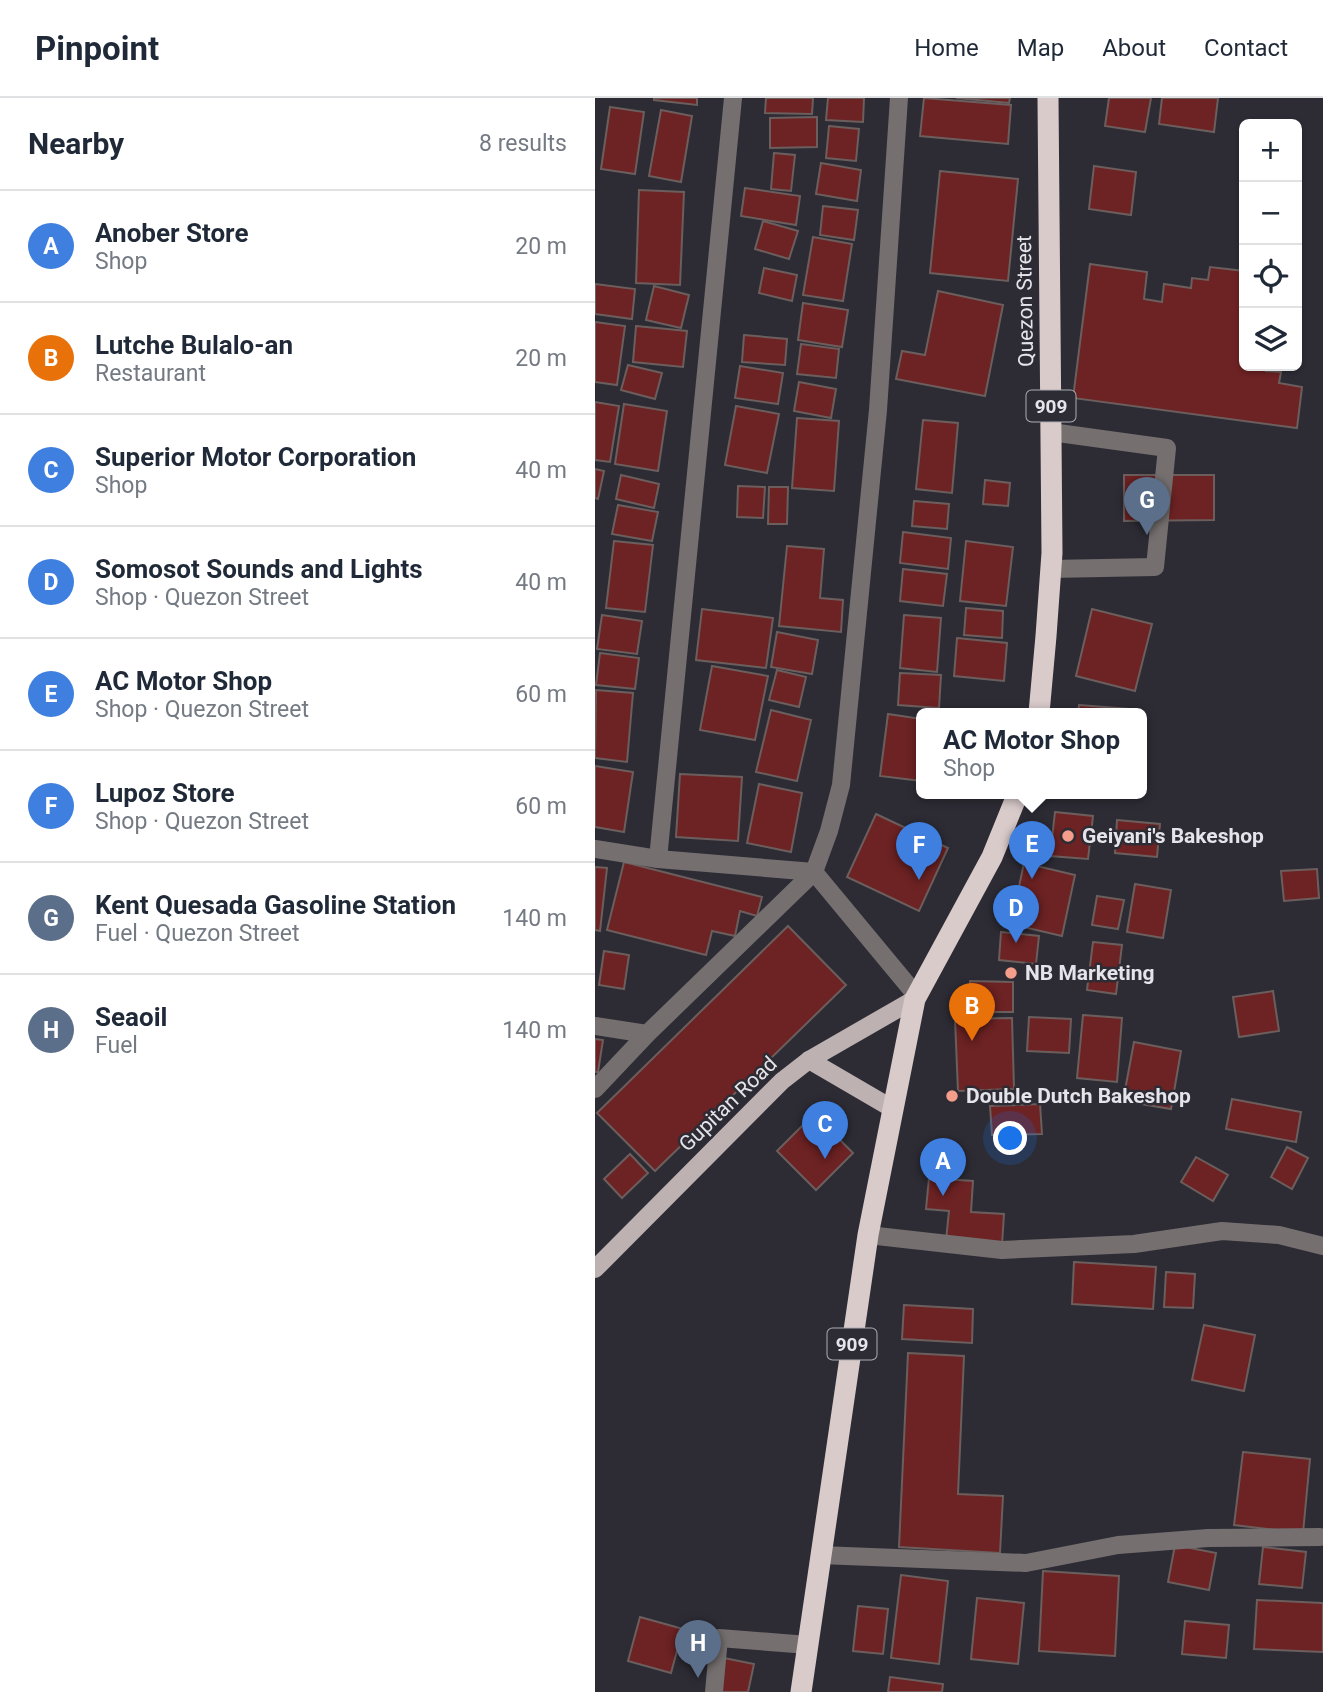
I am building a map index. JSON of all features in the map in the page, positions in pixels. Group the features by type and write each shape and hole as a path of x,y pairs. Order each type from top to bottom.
{"highway":[{"name":"Quezon Street","path":"1040,708 1050,569 1048,98"},
{"name":"909","path":"801,1692 868,1235 915,997 992,857 1016,799"}],"main road":[{"name":"Gupitan Road","path":"595,1269 782,1081 809,1060 915,997"},
{"path":"809,1060 893,1109"}],"street":[{"path":"658,859 733,98"},
{"path":"595,1089 647,1034 814,872 829,831 841,785 879,410 899,98"},
{"path":"1050,569 1155,567 1167,448 1051,432"},
{"path":"595,849 658,859 814,872 915,997"},
{"path":"595,1026 647,1034"},
{"path":"868,1235 1003,1250 1134,1244 1222,1231 1279,1235 1323,1246"},
{"path":"820,1555 1026,1563 1118,1545 1208,1538 1320,1536"},
{"path":"714,1692 719,1638 808,1645"}],"building":[{"path":"697,98 697,105 654,100"},
{"path":"766,98 813,98 812,114 765,113"},
{"path":"828,98 864,98 863,122 826,120"},
{"path":"924,98 1011,105 1008,144 920,136"},
{"path":"956,98 1010,98 1009,103"},
{"path":"1109,98 1151,98 1145,132 1105,126"},
{"path":"1162,98 1218,98 1214,132 1159,124"},
{"path":"610,107 644,112 635,174 601,169"},
{"path":"661,110 692,116 681,182 649,176"},
{"path":"817,117 817,147 770,148 770,118"},
{"path":"829,126 859,129 856,161 826,158"},
{"path":"774,153 795,155 791,191 771,189"},
{"path":"821,163 861,170 857,201 816,194"},
{"path":"1094,166 1136,172 1131,215 1089,209"},
{"path":"940,171 1018,179 1008,281 930,273"},
{"path":"745,188 800,196 796,225 741,216"},
{"path":"639,190 684,192 680,285 636,283"},
{"path":"823,206 858,210 854,240 820,235"},
{"path":"763,221 798,231 789,259 755,249"},
{"path":"813,237 852,244 843,301 803,295"},
{"path":"1090,264 1147,272 1144,299 1162,302 1164,284 1191,288 1192,278 1208,280 1210,267 1239,270 1239,371 1281,372 1279,383 1302,387 1297,428 1073,398"},
{"path":"764,268 797,275 792,301 759,293"},
{"path":"595,284 635,289 632,319 595,314"},
{"path":"654,286 689,295 681,328 646,320"},
{"path":"938,291 1003,305 985,396 896,379 902,351 925,355"},
{"path":"803,303 848,310 842,347 798,340"},
{"path":"595,322 625,326 617,385 595,382"},
{"path":"636,326 687,331 683,367 633,362"},
{"path":"744,335 787,339 785,365 742,362"},
{"path":"801,344 839,349 836,378 797,374"},
{"path":"628,365 662,373 655,399 621,390"},
{"path":"740,366 783,373 778,404 735,398"},
{"path":"799,382 836,389 831,418 794,411"},
{"path":"595,402 619,406 610,462 595,460"},
{"path":"624,404 667,411 658,471 615,464"},
{"path":"736,406 779,414 767,473 725,465"},
{"path":"797,418 839,421 834,491 792,488"},
{"path":"923,420 958,423 952,493 916,489"},
{"path":"595,469 604,471 598,499 595,498"},
{"path":"621,475 659,484 654,508 616,499"},
{"path":"1124,475 1214,475 1214,520 1124,521"},
{"path":"985,480 1010,483 1008,506 983,504"},
{"path":"738,486 765,487 763,518 737,517"},
{"path":"769,487 788,487 787,524 768,524"},
{"path":"914,501 949,504 947,529 912,526"},
{"path":"618,505 658,512 652,541 612,534"},
{"path":"903,532 951,538 948,569 900,563"},
{"path":"614,541 653,545 645,612 606,608"},
{"path":"966,541 1013,547 1006,606 960,601"},
{"path":"787,546 824,549 820,598 843,600 841,632 779,626"},
{"path":"903,569 947,574 943,606 900,601"},
{"path":"966,608 1003,611 1002,638 964,635"},
{"path":"702,609 773,618 766,668 696,660"},
{"path":"1092,609 1152,624 1135,691 1076,676"},
{"path":"602,615 642,621 637,654 597,649"},
{"path":"904,615 941,618 937,672 900,668"},
{"path":"777,632 818,640 812,674 771,667"},
{"path":"957,638 1007,643 1004,681 954,676"},
{"path":"600,653 639,658 635,689 596,685"},
{"path":"712,666 768,676 755,740 700,730"},
{"path":"777,670 806,677 799,707 769,700"},
{"path":"900,673 941,675 939,708 898,705"},
{"path":"596,690 633,693 627,762 595,758"},
{"path":"1079,705 1116,708 1079,708"},
{"path":"771,710 811,720 797,781 756,772"},
{"path":"888,714 916,718 916,780 880,776"},
{"path":"595,766 633,772 624,832 595,827"},
{"path":"680,774 742,777 738,841 676,837"},
{"path":"759,784 802,793 791,852 747,843"},
{"path":"1055,812 1093,816 1088,859 1050,856"},
{"path":"876,814 948,848 919,911 847,877"},
{"path":"1117,820 1160,824 1157,857 1115,853"},
{"path":"624,862 762,897 757,916 740,911 735,936 712,931 706,955 607,930"},
{"path":"1024,863 1075,875 1062,936 1011,924"},
{"path":"595,867 607,868 600,931 595,930"},
{"path":"1317,869 1319,898 1284,901 1281,871"},
{"path":"1135,884 1171,890 1163,938 1127,932"},
{"path":"1097,896 1124,900 1118,929 1092,925"},
{"path":"788,926 846,985 655,1171 597,1113"},
{"path":"1001,932 1039,936 1036,964 999,960"},
{"path":"1093,942 1122,945 1116,994 1087,990"},
{"path":"604,951 629,955 624,989 599,985"},
{"path":"970,981 1013,982 1013,1012 970,1012"},
{"path":"1273,991 1279,1031 1239,1037 1233,997"},
{"path":"1083,1015 1122,1018 1117,1082 1077,1078"},
{"path":"1029,1017 1071,1019 1069,1053 1027,1051"},
{"path":"1012,1018 1014,1089 958,1091 955,1019"},
{"path":"595,1039 603,1040 598,1072 595,1072"},
{"path":"1134,1042 1181,1051 1171,1109 1123,1101"},
{"path":"1232,1099 1301,1112 1296,1142 1226,1129"},
{"path":"1040,1104 1042,1134 992,1135 990,1106"},
{"path":"814,1114 853,1153 816,1190 777,1151"},
{"path":"1287,1147 1308,1158 1292,1189 1271,1177"},
{"path":"630,1154 648,1173 622,1198 604,1179"},
{"path":"1196,1157 1228,1175 1213,1201 1181,1182"},
{"path":"929,1178 973,1181 971,1212 1004,1214 1002,1245 946,1240 949,1211 926,1209"},
{"path":"1074,1262 1156,1267 1153,1309 1072,1304"},
{"path":"1166,1272 1195,1274 1193,1308 1164,1307"},
{"path":"904,1305 973,1309 972,1343 902,1339"},
{"path":"1204,1325 1255,1335 1244,1391 1192,1380"},
{"path":"908,1353 964,1356 958,1494 1003,1496 1000,1553 899,1547"},
{"path":"1243,1452 1310,1459 1303,1533 1234,1525"},
{"path":"1175,1545 1216,1553 1209,1590 1168,1582"},
{"path":"1263,1547 1306,1552 1302,1588 1259,1584"},
{"path":"1043,1571 1119,1576 1115,1656 1039,1651"},
{"path":"901,1575 948,1581 939,1664 891,1658"},
{"path":"977,1598 1024,1603 1018,1664 971,1659"},
{"path":"1257,1600 1323,1603 1323,1652 1254,1649"},
{"path":"858,1606 888,1609 883,1654 853,1651"},
{"path":"640,1617 683,1629 671,1673 628,1661"},
{"path":"1185,1621 1229,1625 1226,1658 1182,1654"},
{"path":"719,1657 754,1664 748,1692 712,1692"},
{"path":"890,1677 943,1684 942,1692 888,1692"}],"place":[{"name":"Kent Quesada Gasoline Station","path":"1147,535"},
{"name":"Geiyani's Bakeshop","path":"1068,836"},
{"name":"AC Motor Shop","path":"1032,879"},
{"name":"Lupoz Store","path":"919,880"},
{"name":"Somosot Sounds and Lights","path":"1016,943"},
{"name":"NB Marketing","path":"1011,973"},
{"name":"Lutche Bulalo-an","path":"972,1041"},
{"name":"Double Dutch Bakeshop","path":"952,1096"},
{"name":"Superior Motor Corporation","path":"825,1159"},
{"name":"Anober Store","path":"943,1196"},
{"name":"Seaoil","path":"698,1678"}]}
